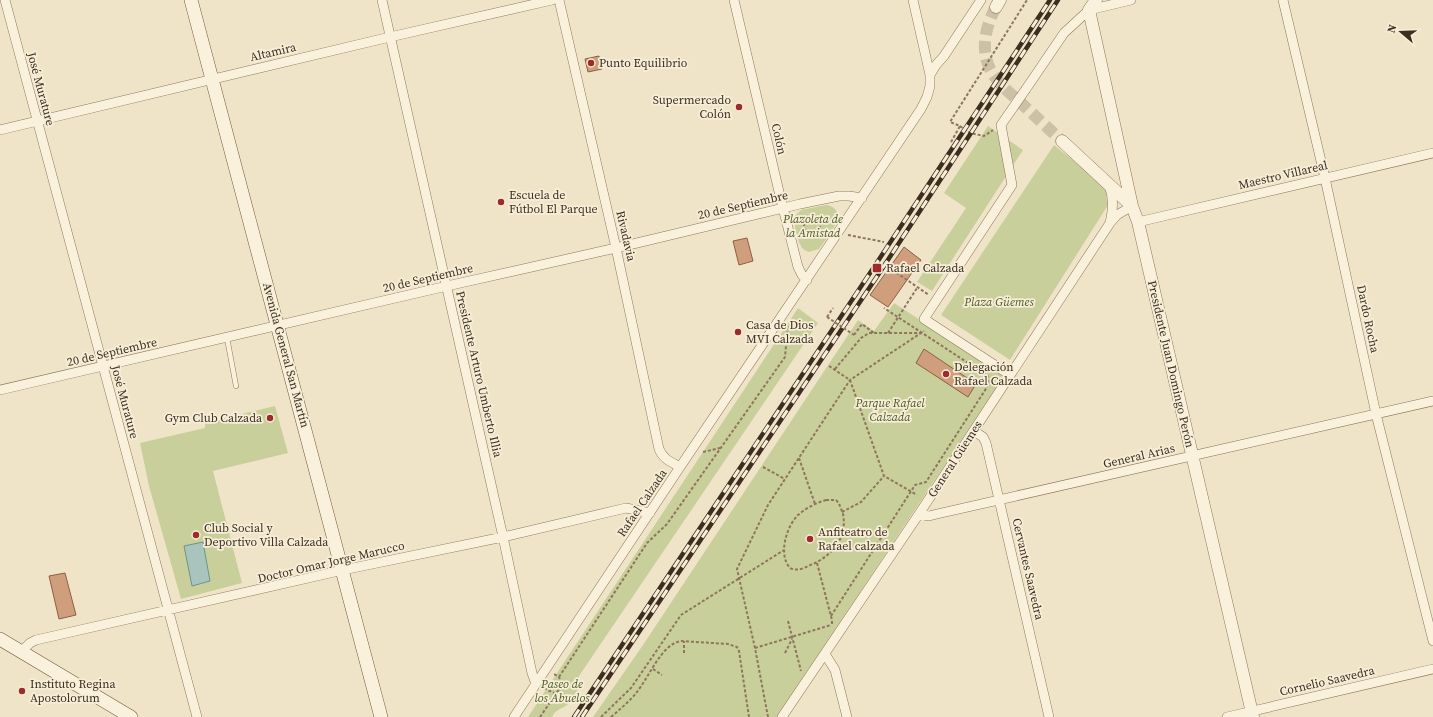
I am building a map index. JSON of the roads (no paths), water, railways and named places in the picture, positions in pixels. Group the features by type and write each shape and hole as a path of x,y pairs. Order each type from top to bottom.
{"main road":[{"name":"Avenida General San Martín","path":"190,0 382,715"},
{"path":"0,639 131,717"}],"street":[{"name":"José Murature","path":"5,0 197,717"},
{"name":"Presidente Arturo Umberto Illia","path":"382,0 503,537 532,673 536,684"},
{"name":"Altamira","path":"0,130 552,0"},
{"name":"Rivadavia","path":"559,0 616,248 659,449 664,458 680,467"},
{"name":"Colón","path":"734,0 798,267 802,275 807,280"},
{"path":"913,0 930,75"},
{"path":"930,75 982,0"},
{"path":"1010,375 924,319 1012,185 1001,125 1064,33 1089,10 1096,0"},
{"path":"1089,10 1131,0"},
{"name":"Dardo Rocha","path":"1283,0 1376,414 1433,641"},
{"name":"Presidente Juan Domingo Perón","path":"1089,10 1132,206 1138,222 1252,714"},
{"name":"Rafael Calzada","path":"514,717 688,455 921,110 928,97 930,75"},
{"path":"1062,141 1132,206"},
{"name":"Maestro Villareal","path":"1138,222 1433,153"},
{"path":"1109,184 1113,196 1113,209 1110,222"},
{"name":"20 de Septiembre","path":"0,390 783,208 839,196 862,198"},
{"name":"General Güemes","path":"782,717 974,431 1110,222 1132,206"},
{"name":"General Arias","path":"919,514 929,516 1433,401"},
{"name":"Cervantes Saavedra","path":"974,431 983,437 986,443 1049,717"},
{"name":"Doctor Omar Jorge Marucco","path":"21,652 30,643 36,640 343,570 503,537 626,508 650,513"},
{"path":"825,654 835,670 847,717"},
{"name":"Cornelio Saavedra","path":"1227,717 1252,714 1433,669"}],"lane":[{"path":"227,338 236,386"}],"water":[{"path":"203,542 210,581 192,586 184,546"}],"tunnel":[{"path":"996,7 989,21 985,45 985,53 990,69 1004,88 1062,141"}],"railway":[{"path":"574,717 1050,0"},
{"path":"582,717 880,272 1058,0"}],"place":[{"name":"Punto Equilibrio","path":"591,63"},
{"name":"Supermercado Colón","path":"739,107"},
{"name":"Escuela de Fútbol El Parque","path":"501,202"},
{"name":"Rafael Calzada","path":"877,268"},
{"name":"Casa de Dios MVI Calzada","path":"738,332"},
{"name":"Delegación Rafael Calzada","path":"946,374"},
{"name":"Gym Club Calzada","path":"270,418"},
{"name":"Club Social y Deportivo Villa Calzada","path":"196,535"},
{"name":"Anfiteatro de Rafael calzada","path":"810,539"},
{"name":"Instituto Regina Apostolorum","path":"22,691"}],"park label":[{"name":"Plazoleta de la Amistad","path":"813,226"},
{"name":"Plaza Güemes","path":"999,302"},
{"name":"Parque Rafael Calzada","path":"890,410"},
{"name":"Paseo de los Abuelos","path":"562,691"}]}
